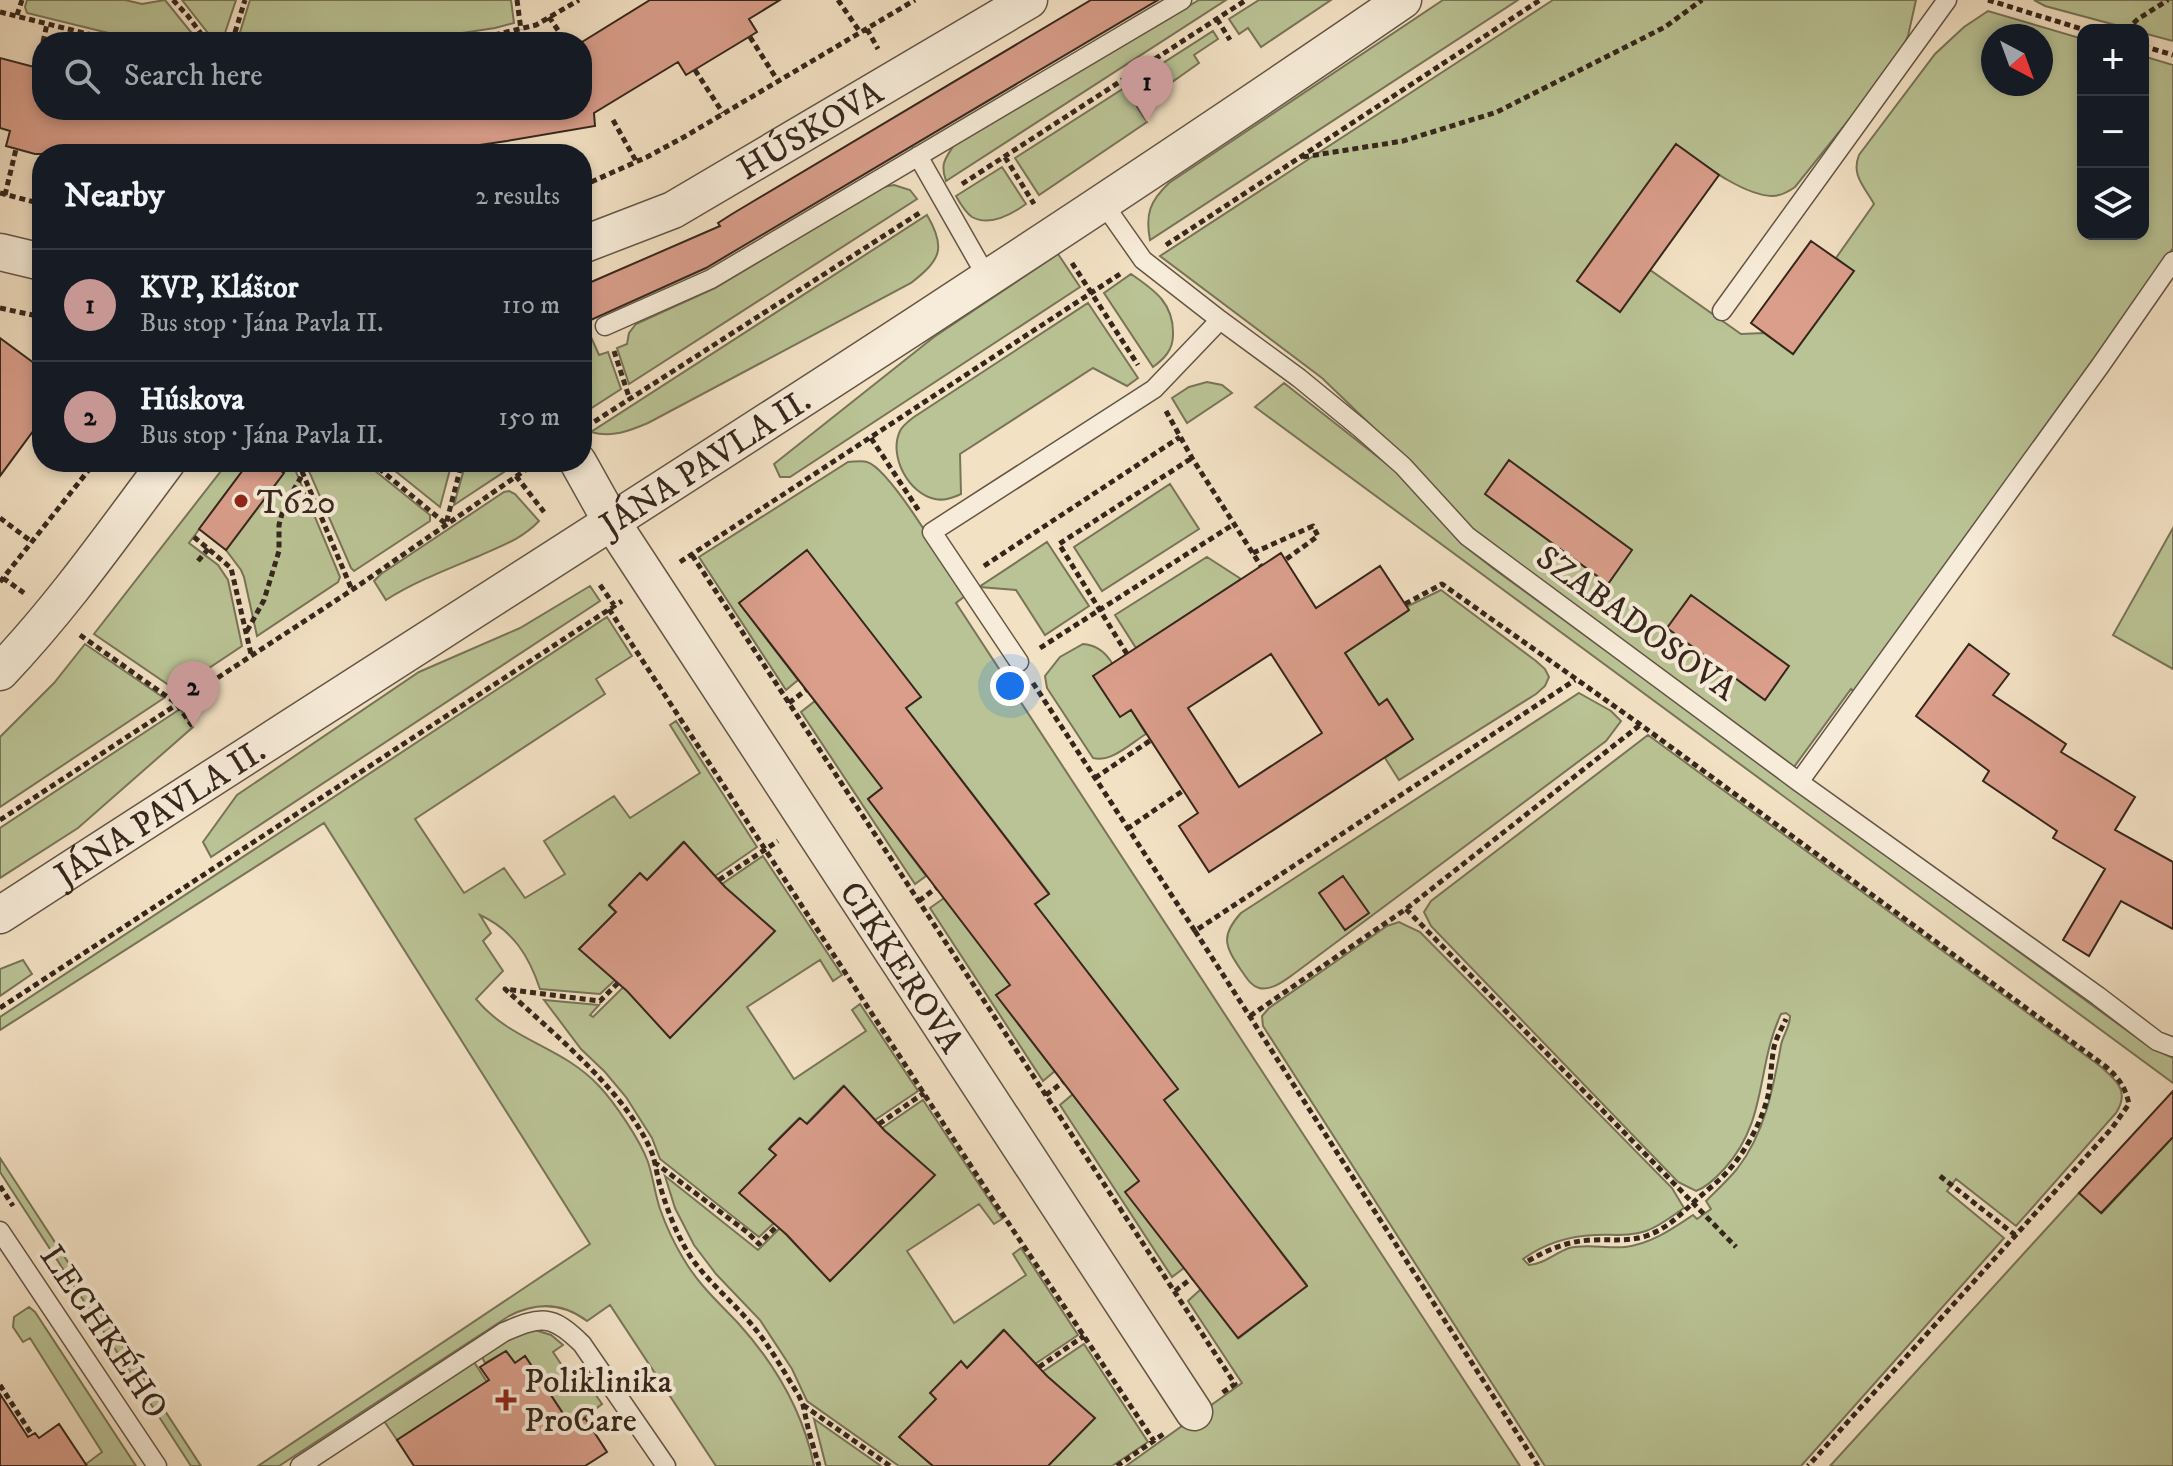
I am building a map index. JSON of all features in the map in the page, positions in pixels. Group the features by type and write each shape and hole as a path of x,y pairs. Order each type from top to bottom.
{"street":[{"name":"HÚSKOVA","path":"592,241 673,210 1029,0"},
{"name":"JÁNA PAVLA II.","path":"0,915 988,279 1403,0"},
{"path":"0,252 32,260"},
{"path":"0,672 52,614 159,472"},
{"name":"CIKKEROVA","path":"584,472 611,521 1194,1412"}],"lane":[{"path":"605,326 711,279 1182,0"},
{"path":"1722,311 1947,0"},
{"path":"918,156 988,279"},
{"name":"SZABADOSOVA","path":"1103,203 1143,260 1360,428 1403,466 1467,536 1799,782 2157,1041 2173,1047"},
{"path":"1799,782 2173,261"},
{"path":"1019,662 932,532 1154,389 1220,320"},
{"name":"LECHKÉHO","path":"0,1231 157,1466"},
{"path":"300,1466 504,1332 530,1321 551,1321 567,1329 582,1344 666,1466"}],"path":[{"path":"17,15 22,0"},
{"path":"173,0 200,32"},
{"path":"235,32 245,0"},
{"path":"517,0 521,30"},
{"path":"512,32 536,25 579,0"},
{"path":"838,0 860,32"},
{"path":"592,181 684,137 915,0"},
{"path":"592,423 1246,0"},
{"path":"0,1008 1540,0"},
{"path":"1298,158 1403,141 1497,112 1665,27 1702,0"},
{"path":"1988,0 2077,28"},
{"path":"2133,24 2168,0"},
{"path":"0,12 78,32"},
{"path":"549,17 559,32"},
{"path":"1217,19 1230,40"},
{"path":"45,32 47,24"},
{"path":"750,37 778,81"},
{"path":"2149,48 2173,55"},
{"path":"695,70 723,113"},
{"path":"613,120 636,161"},
{"path":"16,149 3,194 32,201"},
{"path":"1005,157 1154,389 1192,458 1261,566"},
{"path":"0,308 32,315"},
{"path":"605,326 630,400"},
{"path":"964,579 1180,437"},
{"path":"871,438 932,532"},
{"path":"1127,654 1059,544 1192,458"},
{"path":"84,472 2,580 176,703 193,727"},
{"path":"383,472 446,524"},
{"path":"446,524 459,472"},
{"path":"0,820 352,590 522,472"},
{"path":"303,474 352,590"},
{"path":"247,631 264,600 279,551 279,525 284,506 303,474"},
{"path":"516,476 544,512"},
{"path":"0,518 32,542"},
{"path":"1234,524 1019,662 1538,1466"},
{"path":"1253,553 1313,526 1318,536 1285,560"},
{"path":"194,537 231,568 251,654"},
{"path":"198,561 209,548"},
{"path":"692,555 1235,1384 1117,1466"},
{"path":"1405,604 1442,584 1641,725 2117,1076 2126,1089 2129,1104 2112,1128 1808,1466"},
{"path":"600,585 765,849 1154,1441"},
{"path":"1195,931 1575,680"},
{"path":"789,703 806,690"},
{"path":"1250,1016 1406,909 1641,725"},
{"path":"1095,778 1151,740"},
{"path":"1127,829 1184,790"},
{"path":"719,880 765,849"},
{"path":"919,901 936,888"},
{"path":"1406,909 1736,1247"},
{"path":"618,983 600,1001 505,989 614,1095 633,1121 652,1153 671,1219 689,1254 764,1340 803,1405 819,1466"},
{"path":"1528,1261 1571,1242 1620,1242 1645,1236 1681,1216 1727,1172 1745,1149 1768,1096 1774,1045 1786,1019"},
{"path":"1046,1095 1063,1082"},
{"path":"879,1124 925,1093"},
{"path":"654,1162 759,1244 777,1226"},
{"path":"1940,1176 2015,1235"},
{"path":"1175,1291 1192,1278"},
{"path":"1039,1367 1084,1336"},
{"path":"0,1385 32,1435"},
{"path":"803,1405 890,1466"}],"green space":[{"path":"27,0 125,0 142,4 165,0 191,32 104,32 27,13"},
{"path":"182,0 236,0 225,32 207,32"},
{"path":"250,0 511,0 514,23 469,32 240,32"},
{"path":"1199,0 1226,0 946,181 944,162 954,145"},
{"path":"1259,0 1331,0 1261,47 1248,28 1239,34 1229,19"},
{"path":"1443,0 1518,0 1150,240 1150,208 1169,183"},
{"path":"1553,0 1916,0 1902,49 1795,187 1775,196 1748,190 1676,145 1577,281 1620,311 1650,270 1741,334 1764,333 1793,354 1853,271 1836,258 1874,204 1858,175 1859,155 1935,54 1964,27 1988,11 2032,24 1981,24 1981,96 2053,96 2053,30 2077,37 2077,240 2149,240 2149,58 2173,65 2173,248 1856,693 1851,689 1794,767 1464,523 1402,455 1322,378 1160,256"},
{"path":"2034,0 2173,0 2173,41 2149,35 2149,24 2112,24 2045,6"},
{"path":"1213,31 1218,39 1194,55 1199,63 1137,107 1147,122 1039,195 1015,158"},
{"path":"1002,167 1026,204 993,220 972,217 956,196"},
{"path":"894,185 910,190 917,199 629,384 617,348 627,344 629,333 636,324 715,288 883,187"},
{"path":"927,215 937,237 937,253 929,267 911,283 648,423 613,434 592,431"},
{"path":"1058,254 1080,287 790,477 780,477 774,464 934,337"},
{"path":"1131,274 1162,299 1173,324 1170,350 1153,367 1104,293"},
{"path":"1088,303 1138,378 1127,386 1093,368 960,454 961,494 938,500 917,490 909,482 899,462 897,441 904,425"},
{"path":"592,339 599,355 608,352 621,389 592,408"},
{"path":"1207,382 1222,385 1232,393 1187,423 1172,398 1189,387"},
{"path":"1284,383 1397,472 1466,547 1494,569 2151,1048 2173,1058 2173,1083 1255,407"},
{"path":"865,461 877,469 919,522 965,596 956,603 1520,1466 1126,1466 1242,1383 1188,1301 1201,1289 1239,1338 1307,1285 1193,1139 1184,1268 1172,1277 1060,1105 1073,1094 1110,1142 1177,1089 1055,1071 1043,1081 930,908 944,898 981,946 1049,893 936,747 868,799 926,876 915,884 801,712 815,701 853,749 920,697 739,603 798,680 786,690 699,557 848,462"},
{"path":"220,472 242,472 189,543 218,565 228,580 242,646 176,690 94,634"},
{"path":"280,472 296,472 340,577 338,582 257,636 244,577 226,550 283,474"},
{"path":"309,472 376,472 430,515 430,521 354,571"},
{"path":"396,472 449,472 440,507"},
{"path":"463,472 504,472 454,505"},
{"path":"1170,484 1199,529 1102,591 1074,547"},
{"path":"509,491 539,521 526,533 386,600 374,581 381,574"},
{"path":"2173,528 2173,669 2113,635"},
{"path":"1047,542 1089,606 1045,635 1016,590 979,587"},
{"path":"1207,557 1241,579 1136,648 1115,615"},
{"path":"590,586 600,601 211,857 203,842 237,795 419,672 520,628"},
{"path":"1441,590 1536,661 1549,677 1536,694 1399,780 1385,758 1413,739 1387,700 1379,705 1345,653 1408,611 1406,607"},
{"path":"607,617 632,656 596,679 605,694 415,819 464,893 504,868 525,898 565,874 544,841 614,796 630,818 700,773 670,725 676,721 757,847 715,876 683,842 647,880 640,874 610,904 616,912 580,949 615,980 600,994 540,989 531,966 511,936 480,915 491,933 483,941 503,971 476,999 504,1025 584,1072 619,1112 644,1153 660,1209 680,1252 702,1284 751,1339 786,1389 803,1426 814,1466 716,1466 610,1305 587,1321 558,1307 539,1306 519,1311 279,1466 258,1466 590,1244 324,823 0,1030 0,1017"},
{"path":"85,644 164,698 0,807 0,737 54,683"},
{"path":"1083,644 1094,646 1109,658 1146,734 1107,758 1093,758 1047,688 1045,676 1060,657"},
{"path":"1579,693 1611,711 1621,721 1606,741 1287,979 1264,989 1249,981 1231,954 1227,941 1230,928 1241,913"},
{"path":"180,709 193,727 78,828 0,878 0,828"},
{"path":"1648,735 2100,1066 2122,1092 2116,1113 2016,1226 1956,1179 1947,1191 2004,1238 1801,1466 1545,1466 1263,1026 1262,1016 1269,1008 1387,926 1399,922 1420,932 1672,1188 1684,1208 1640,1233 1585,1236 1557,1242 1523,1259 1529,1265 1540,1263 1569,1248 1644,1243 1693,1215 1697,1219 1711,1209 1706,1201 1737,1169 1755,1141 1771,1094 1790,1016 1781,1014 1773,1034 1755,1112 1739,1150 1715,1178 1696,1191 1678,1182 1431,926 1424,912 1431,901"},
{"path":"763,856 842,975 833,981 820,960 747,1007 794,1079 866,1031 852,1010 860,1004 918,1091 875,1120 843,1086 806,1124 799,1118 770,1147 776,1155 774,1223 759,1237 660,1159 652,1138 626,1097 581,1049 544,1000 599,1005 590,1015 593,1017 725,887 722,884"},
{"path":"23,960 32,974 0,996 0,969"},
{"path":"923,1100 1002,1219 994,1224 979,1204 907,1251 954,1323 1026,1275 1013,1254 1021,1248 1078,1335 1035,1364 1003,1330 967,1368 961,1362 936,1399 900,1437 933,1466 899,1466 807,1401 792,1369 760,1320 716,1274 694,1245 675,1208 665,1176 758,1250 780,1228 830,1281 934,1175 882,1128"},
{"path":"2173,1137 2173,1466 1830,1466 2079,1193 2102,1213"},
{"path":"0,1158 201,1466 191,1466 0,1172"},
{"path":"29,1307 136,1466 87,1466 102,1452 30,1338 23,1342 13,1327 14,1317"},
{"path":"535,1330 551,1335 563,1345 553,1352 579,1391 589,1385 602,1404 572,1427 525,1356 515,1363 506,1351 485,1363 482,1357 519,1333"},
{"path":"1084,1344 1148,1442 1112,1466 1048,1466 1047,1376 1042,1372"},
{"path":"474,1362 487,1382 397,1440 384,1421"},
{"path":"814,1419 881,1466 826,1466"}],"building":[{"path":"650,0 780,0 749,19 757,32 686,75 678,62 594,113 595,126 507,141 486,144 32,144 32,153 6,146 10,131 0,128 0,58 32,66 32,120 592,120 592,36"},
{"path":"1091,0 1158,0 706,268 592,319 592,282 720,226 718,223"},
{"path":"1676,144 1719,175 1620,312 1577,281"},
{"path":"1811,241 1854,271 1793,354 1751,323"},
{"path":"0,338 32,362 32,433 0,476"},
{"path":"1509,460 1632,550 1608,584 1485,494"},
{"name":"T620","path":"242,472 284,473 226,550 199,529"},
{"path":"807,550 921,697 906,708 1049,894 1035,904 1178,1089 1164,1100 1307,1286 1238,1338 1125,1192 1139,1181 996,995 1010,985 868,799 882,788 739,603"},
{"path":"1281,553 1316,608 1380,566 1409,610 1345,653 1379,705 1387,699 1413,739 1209,872 1179,826 1198,813 1131,710 1120,717 1093,676","holes":["1271,654 1322,733 1239,787 1188,708"]},
{"path":"1691,595 1789,666 1765,700 1667,628"},
{"path":"1969,644 2009,674 1993,695 2066,744 2061,752 2135,797 2115,830 2173,862 2173,929 2121,901 2089,956 2063,940 2105,869 2053,838 2057,831 1983,781 1989,771 1916,716"},
{"path":"684,842 725,887 775,931 670,1038 627,991 579,949 616,912 609,905 640,873 647,880"},
{"path":"1343,876 1369,913 1345,930 1319,893"},
{"path":"844,1086 885,1131 935,1175 830,1281 787,1235 739,1193 776,1155 769,1149 800,1118 807,1124"},
{"path":"2173,1091 2173,1137 2101,1213 2079,1193"},
{"path":"1004,1330 1047,1376 1095,1418 1048,1466 933,1466 899,1437 936,1399 930,1393 961,1361 967,1368"},
{"name":"Poliklinika ProCare","path":"506,1351 515,1363 525,1356 572,1427 585,1418 607,1452 585,1466 414,1466 397,1440 489,1380 480,1367"},
{"path":"0,1394 28,1437 35,1433 39,1438 59,1424 87,1466 0,1466"}],"place":[{"name":"KVP, Kláštor","path":"1147,122"},
{"name":"T620","path":"241,501"},
{"name":"Húskova","path":"193,727"},
{"name":"Poliklinika ProCare","path":"506,1400"}]}
